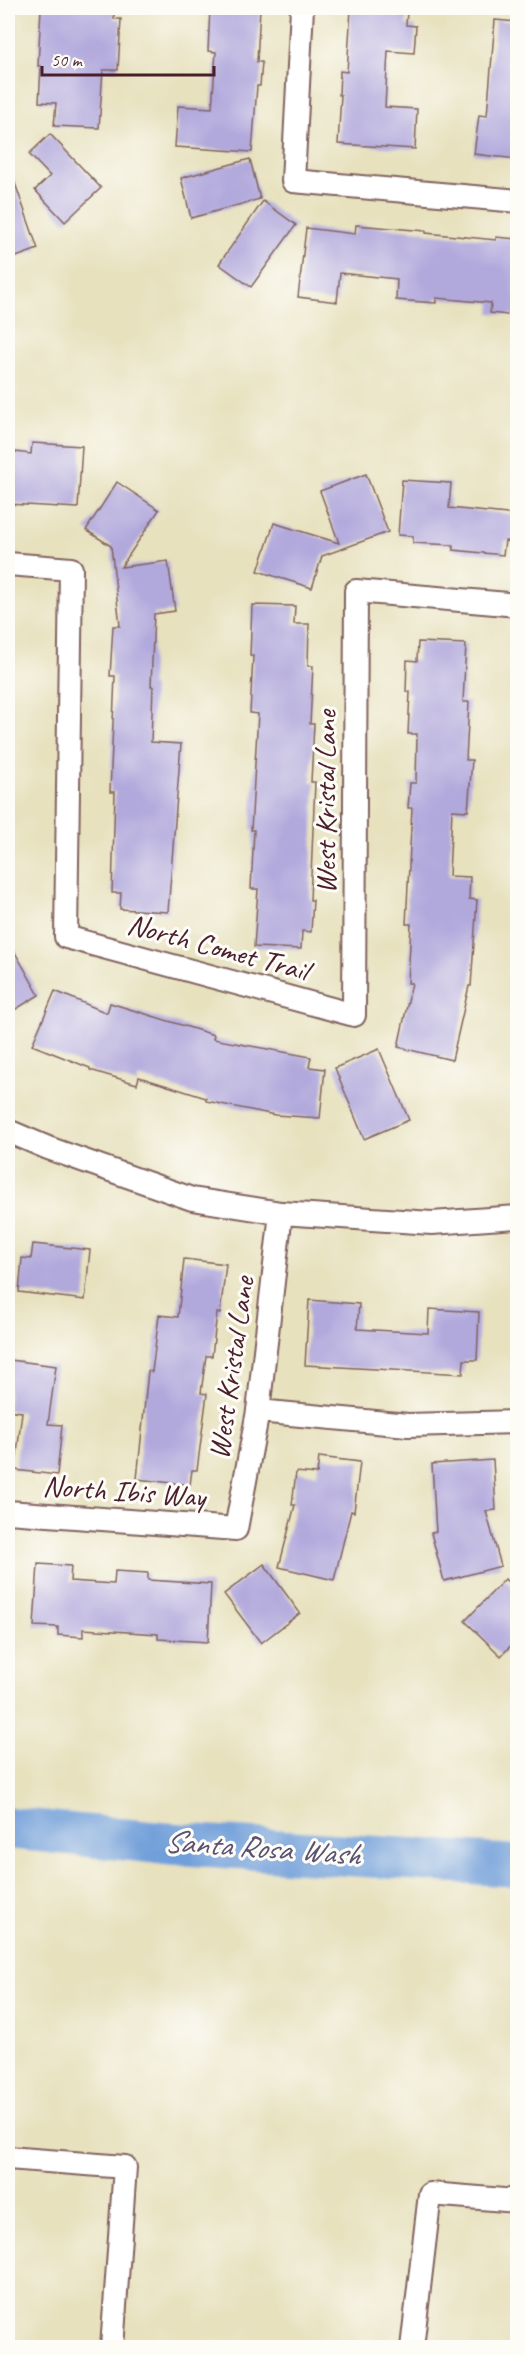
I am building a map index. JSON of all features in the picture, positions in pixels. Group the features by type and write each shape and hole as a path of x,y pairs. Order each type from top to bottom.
{"street":[{"path":"302,8 293,181 518,201"},
{"name":"North Comet Trail","path":"8,564 71,569 66,937 354,1015"},
{"name":"West Kristal Lane","path":"354,1015 356,591 518,606"},
{"path":"8,1131 48,1148 192,1198 281,1214 432,1223 518,1217"},
{"name":"West Kristal Lane","path":"236,1530 258,1411 281,1214"},
{"path":"258,1411 408,1425 518,1422"},
{"name":"North Ibis Way","path":"8,1512 236,1530"},
{"path":"8,2158 125,2167 112,2348"},
{"path":"412,2348 430,2194 518,2201"}],"building":[{"path":"41,8 114,8 114,19 121,19 118,70 103,70 99,128 54,126 56,103 39,102"},
{"path":"210,8 260,8 257,62 262,62 260,86 257,86 252,152 175,147 178,106 212,108 216,52 208,51"},
{"path":"351,9 407,12 406,25 416,26 414,53 388,51 385,107 417,109 415,149 338,144 340,71 347,72"},
{"path":"495,20 518,22 518,159 474,154 479,115 487,116"},
{"path":"50,134 101,188 65,222 35,190 50,176 29,154"},
{"path":"250,159 260,199 191,218 181,178"},
{"path":"10,169 38,249 8,260 8,170"},
{"path":"263,201 296,225 251,287 219,264"},
{"path":"356,225 496,240 496,237 518,239 518,316 490,313 491,303 436,298 436,303 396,300 397,279 340,273 337,302 298,297 306,228 355,234"},
{"path":"32,443 82,446 78,508 8,504 8,451 31,454"},
{"path":"366,474 388,532 322,556 312,588 258,571 274,523 339,543 320,491"},
{"path":"402,480 451,483 449,508 518,515 518,542 505,541 503,555 453,550 453,545 413,543 413,536 398,535"},
{"path":"117,482 159,510 121,567 168,561 175,611 154,614 151,686 153,686 151,742 181,744 168,912 120,909 121,893 112,893 115,792 110,792 115,676 110,676 113,626 120,626 111,546 86,530"},
{"path":"252,605 295,606 294,624 309,624 308,666 313,666 310,724 314,724 311,782 315,782 310,900 313,900 311,932 302,931 301,949 254,947 258,889 251,889 254,830 251,830 258,714 250,713 253,656 250,656"},
{"path":"418,642 466,644 463,702 469,702 466,760 472,760 468,811 452,810 449,876 470,877 469,899 477,900 471,986 469,986 452,1060 398,1047 412,983 408,983 411,924 406,924 412,808 408,808 410,783 416,783 417,734 408,734 410,692 406,692 407,660 417,661"},
{"path":"8,940 39,995 8,1014"},
{"path":"55,991 107,1013 110,1003 214,1035 213,1039 311,1057 309,1067 325,1069 320,1118 275,1115 206,1101 206,1098 139,1077 137,1084 90,1070 90,1068 32,1045"},
{"path":"379,1049 409,1120 364,1139 335,1068"},
{"path":"33,1244 90,1250 85,1300 19,1292 22,1258 31,1259"},
{"path":"184,1259 226,1264 212,1356 206,1356 201,1393 207,1394 197,1470 192,1470 190,1485 137,1479 148,1371 152,1372 159,1315 178,1317"},
{"path":"309,1300 359,1304 357,1329 428,1333 429,1309 479,1312 477,1360 464,1360 463,1374 305,1365"},
{"path":"10,1360 56,1366 48,1424 62,1425 57,1475 15,1470 22,1412 8,1410"},
{"path":"319,1457 360,1462 354,1512 351,1511 334,1580 279,1567 295,1505 292,1505 296,1472 317,1474"},
{"path":"493,1460 496,1510 486,1511 501,1566 444,1581 431,1533 436,1532 432,1464"},
{"path":"38,1564 71,1566 70,1581 114,1584 115,1571 148,1573 148,1580 211,1584 208,1642 158,1639 158,1634 83,1629 83,1637 58,1635 58,1627 34,1626"},
{"path":"264,1564 300,1613 261,1643 224,1594"},
{"path":"505,1579 518,1592 518,1638 501,1656 465,1621"}],"waterway":[{"name":"Santa Rosa Wash","path":"8,1828 161,1843 518,1866"}]}
